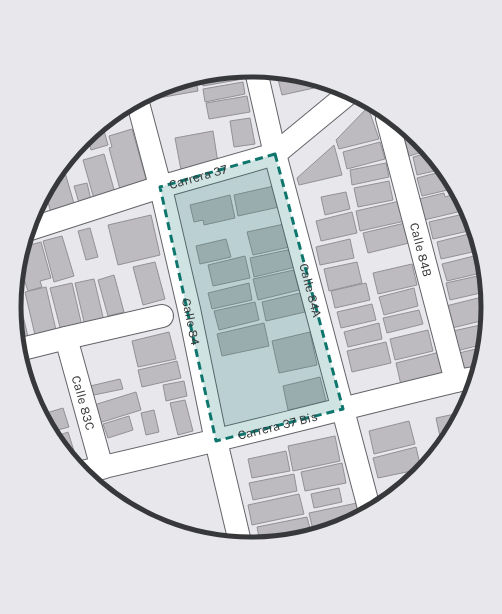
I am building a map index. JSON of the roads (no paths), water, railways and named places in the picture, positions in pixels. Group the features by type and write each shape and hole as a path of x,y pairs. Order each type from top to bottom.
{"street":[{"name":"Calle 84A","path":"257,77 275,154 368,505"},
{"name":"Carrera 37","path":"35,227 160,187 275,154 344,97"},
{"name":"Calle 84","path":"139,106 160,187 189,310 216,441 239,537"},
{"name":"Calle 84B","path":"389,123 465,380"},
{"path":"25,349 66,338 162,316"},
{"name":"Calle 83C","path":"66,338 92,470"},
{"name":"Carrera 37 Bis","path":"92,470 216,441 343,408 465,380"}]}
